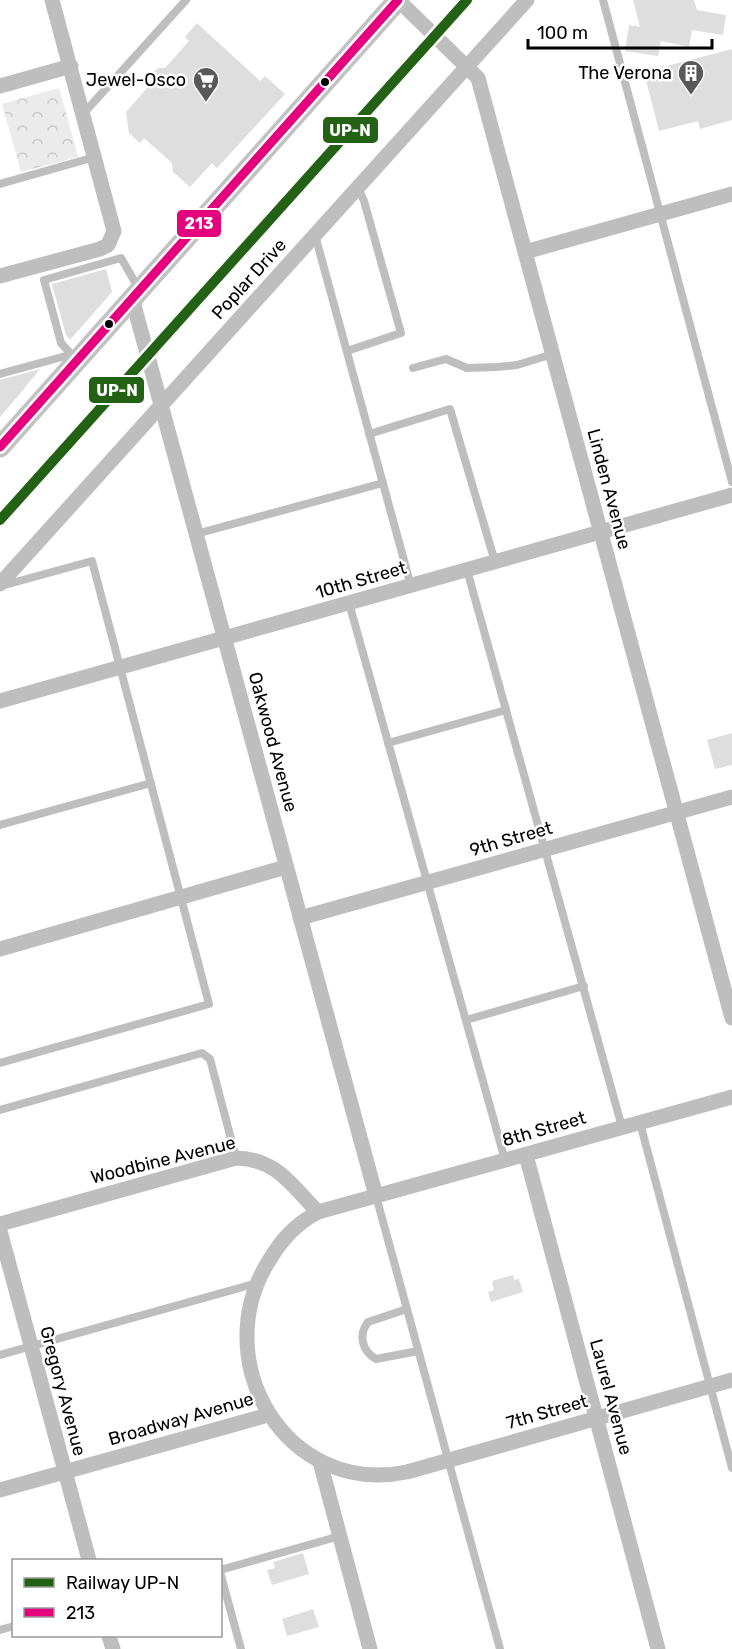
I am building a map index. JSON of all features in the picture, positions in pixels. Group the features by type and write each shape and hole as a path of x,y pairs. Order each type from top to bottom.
{"main road":[{"path":"1,442 76,355 136,294 398,0"}],"street":[{"path":"0,276 99,249 112,239 113,220 52,0"},
{"name":"Linden Avenue","path":"398,0 478,78 732,1018"},
{"name":"Poplar Drive","path":"0,585 527,0"},
{"path":"0,86 70,66"},
{"path":"525,252 732,194"},
{"name":"Oakwood Avenue","path":"136,294 161,405 300,918 372,1198"},
{"name":"10th Street","path":"0,701 732,495"},
{"name":"9th Street","path":"300,918 732,797"},
{"path":"0,949 286,867"},
{"name":"8th Street","path":"268,1415 247,1363 245,1335 257,1283 288,1234 302,1221 318,1212 732,1097"},
{"name":"Laurel Avenue","path":"526,1155 658,1649"},
{"name":"Woodbine Avenue","path":"0,1224 236,1158 250,1158 272,1165 318,1212"},
{"name":"Gregory Avenue","path":"0,1231 89,1559"},
{"name":"7th Street","path":"268,1415 294,1443 320,1462 364,1477 385,1477 732,1380"},
{"name":"Broadway Avenue","path":"0,1490 268,1415"},
{"path":"320,1462 370,1649"}],"lane":[{"path":"83,114 186,0"},
{"path":"603,0 732,482"},
{"path":"0,184 95,157"},
{"path":"346,351 401,333 364,201 358,187"},
{"path":"315,236 411,586"},
{"path":"76,355 61,343 44,280 121,258 136,294"},
{"path":"413,368 446,359 467,368 497,368 517,365 553,354"},
{"path":"0,374 76,355"},
{"path":"369,434 450,409 495,562"},
{"path":"196,534 383,483"},
{"path":"0,585 92,561 209,1004 0,1063"},
{"path":"467,570 622,1128"},
{"path":"349,603 505,1160"},
{"path":"388,743 506,710"},
{"path":"0,825 151,783"},
{"path":"466,1020 584,986"},
{"path":"0,1110 202,1053 210,1059 236,1158"},
{"path":"640,1123 732,1468"},
{"path":"372,1198 418,1351 500,1649"},
{"path":"0,1355 257,1283"},
{"path":"406,1309 368,1322 362,1336 363,1344 366,1351 376,1359 418,1351"},
{"path":"222,1570 340,1536"},
{"path":"222,1578 241,1649"}],"green space":[{"path":"59,88 78,157 21,172 2,104"}],"building":[{"path":"633,0 694,0 697,10 726,15 723,35 692,30 689,47 661,41 658,56 625,51 629,25 640,27"},
{"name":"Jewel-Osco","path":"197,23 260,81 265,76 285,94 217,168 212,163 190,187 173,172 172,163 144,138 140,143 129,133 126,112 153,81 149,77 158,68 165,68 189,41 185,37"},
{"name":"The Verona","path":"732,49 732,120 700,129 698,121 659,131 644,72"},
{"path":"106,269 112,292 70,340 66,335 52,284"},
{"path":"40,369 19,395 0,417 0,380"},
{"path":"732,733 732,765 715,769 707,740"},
{"path":"513,1275 514,1280 519,1279 523,1292 491,1302 488,1292 494,1290 492,1281"},
{"path":"303,1553 309,1574 272,1585 267,1570 275,1568 273,1562"},
{"path":"313,1609 319,1627 287,1636 282,1619"}],"rail line":[{"name":"UP-N","path":"0,520 467,0"}],"transit line":[{"name":"213","path":"0,447 398,0"}],"place":[{"name":"The Verona","path":"691,96"},
{"name":"Jewel-Osco","path":"206,103"}]}
